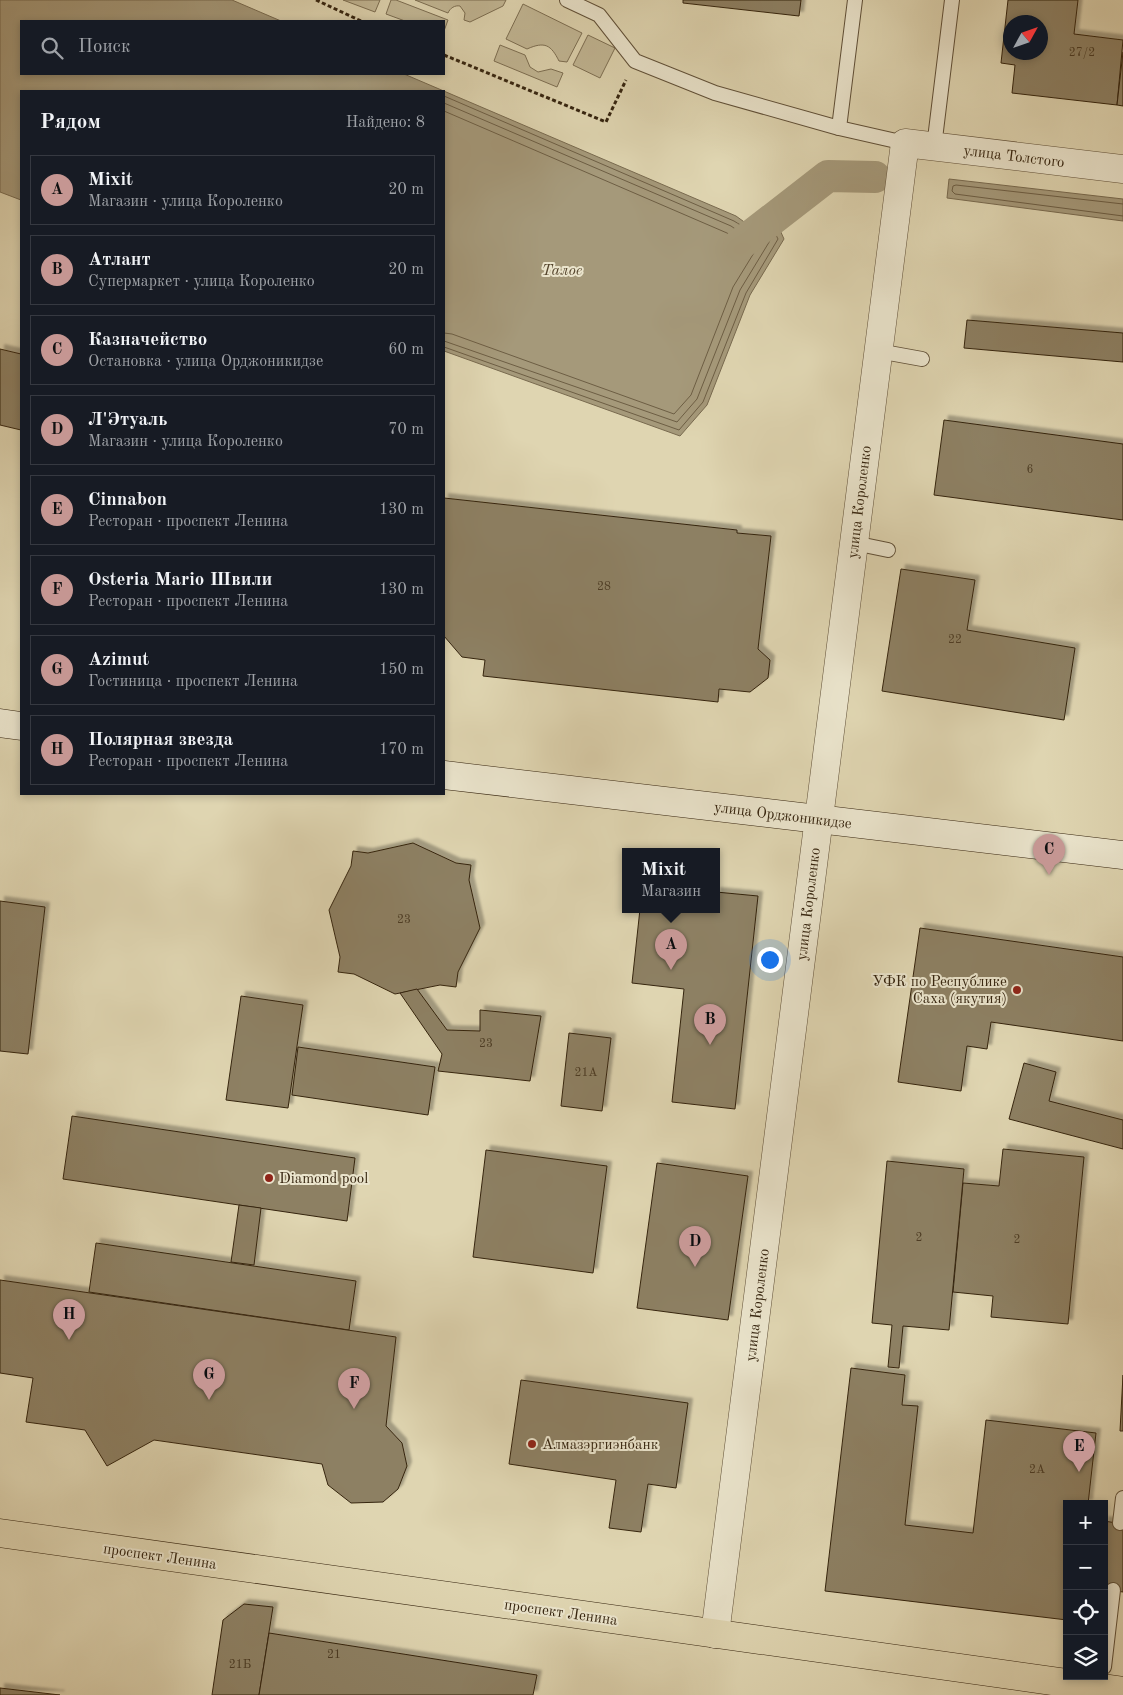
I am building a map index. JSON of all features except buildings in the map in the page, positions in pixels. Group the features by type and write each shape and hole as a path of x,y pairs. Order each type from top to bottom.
{"main road":[{"name":"проспект Ленина","path":"0,1533 715,1634 1108,1681"}],"street":[{"name":"улица Толстого","path":"905,144 1123,169"},
{"name":"улица Короленко","path":"715,1634 905,144"},
{"path":"0,723 20,726"},
{"name":"улица Орджоникидзе","path":"445,775 1123,855"}],"lane":[{"path":"567,0 599,15 635,62 715,93 839,128 905,144"},
{"path":"598,0 599,15"},
{"path":"839,128 855,0"},
{"path":"934,147 952,0"},
{"path":"878,351 922,358"},
{"path":"854,543 888,550"},
{"path":"1120,1523 1123,1498"},
{"path":"1108,1681 1112,1590"}],"path":[{"path":"316,0 359,20"},
{"path":"445,55 606,122 635,62"}],"shaded area":[{"path":"343,0 380,0 375,12"},
{"path":"391,0 396,0 448,20 445,28 445,20 402,20 386,14"},
{"path":"415,0 506,0 503,6 470,22 464,20 465,13 460,6 453,7 448,13"},
{"path":"523,4 582,33 567,62 559,61 553,51 547,46 538,45 527,49 506,39"},
{"path":"588,35 615,48 600,78 573,65"},
{"path":"500,45 525,55 530,67 538,72 551,69 563,73 557,87 494,61"}],"water":[{"path":"0,0 232,0 279,20 20,20 20,75 406,75 442,90 20,90 20,200 0,192"},
{"name":"Талое","path":"445,91 736,216 747,224 771,210 784,239 750,295 707,405 680,436 445,351"},
{"path":"949,179 1123,199 1123,221 947,198"}],"waterway":[{"path":"739,245 828,176 875,177"}],"place":[{"name":"Казначейство","path":"1049,875"},
{"name":"Mixit","path":"671,970"},
{"name":"УФК по Республике Саха (якутия)","path":"1017,990"},
{"name":"Атлант","path":"710,1045"},
{"name":"Diamond pool","path":"269,1178"},
{"name":"Л'Этуаль","path":"695,1267"},
{"name":"Полярная звезда","path":"69,1340"},
{"name":"Azimut","path":"209,1400"},
{"name":"Osteria Mario Швили","path":"354,1409"},
{"name":"Алмазэргиэнбанк","path":"532,1444"},
{"name":"Cinnabon","path":"1079,1472"}]}
